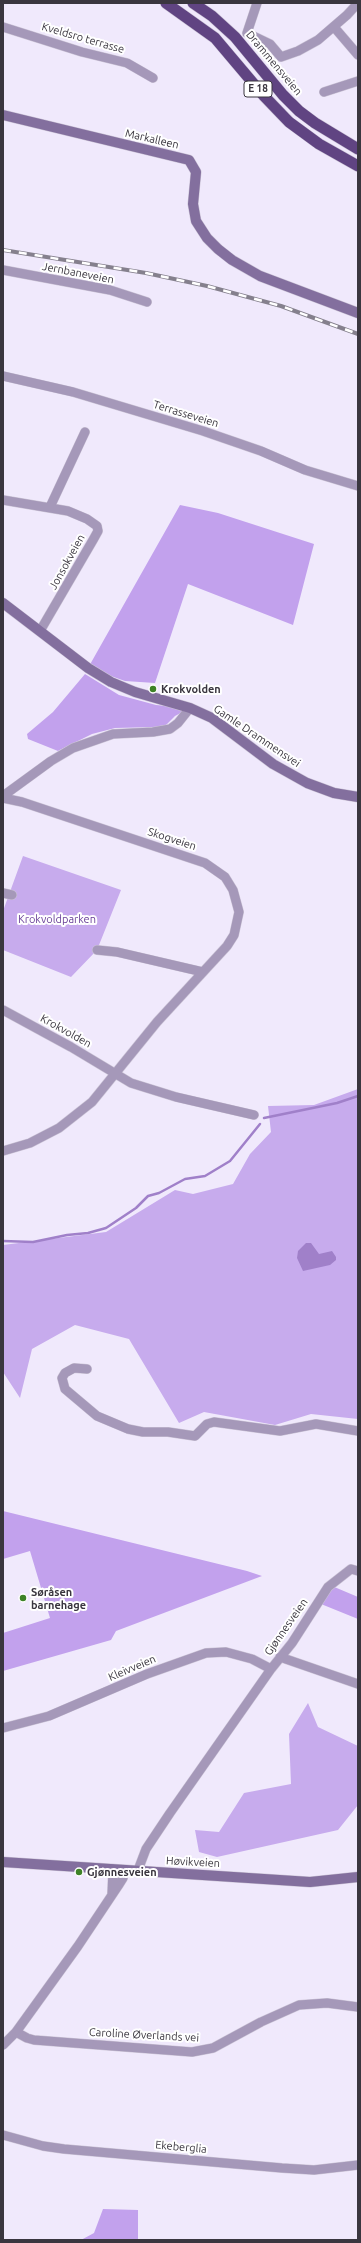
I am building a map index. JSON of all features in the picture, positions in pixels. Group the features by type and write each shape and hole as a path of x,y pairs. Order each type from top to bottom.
{"highway":[{"name":"E 18","path":"166,3 215,38 272,106 293,126 319,144 358,166"},
{"name":"Drammensveien","path":"193,3 212,16 235,37 283,95 300,111 321,127 358,149"}],"main road":[{"name":"Markalleen","path":"3,115 189,160 196,172 193,204 196,222 202,232 215,246 232,260 260,276 358,312"},
{"name":"Gamle Drammensvei","path":"3,603 88,668 111,682 135,692 190,708 212,718 274,764 307,783 334,792 358,797"},
{"name":"Høvikveien","path":"3,1862 310,1882 358,1877"}],"street":[{"name":"Drammensveien","path":"257,3 247,33 270,44 281,57 309,46 334,27"},
{"path":"358,3 334,27 358,55"},
{"name":"Kveldsro terrasse","path":"3,26 82,52 127,63 154,78"},
{"path":"324,92 358,81"},
{"name":"Jernbaneveien","path":"3,270 110,290 147,302"},
{"name":"Terrasseveien","path":"3,376 73,392 203,431 261,451 305,470 358,486"},
{"path":"50,507 85,432"},
{"name":"Jonsokveien","path":"3,500 50,507 87,519 94,523 98,531 68,587 40,631"},
{"path":"3,797 51,761 73,748 113,734 153,732 170,729 178,723 190,708"},
{"name":"Skogveien","path":"3,797 182,854 217,870 225,877 236,900 239,912 234,934 227,946 157,1022 92,1102 59,1128 30,1142 3,1151"},
{"path":"97,950 117,952 203,972"},
{"name":"Krokvolden","path":"3,1010 116,1074"},
{"path":"116,1074 131,1083 176,1097 254,1115"},
{"path":"88,1369 74,1368 65,1373 62,1378 65,1389 97,1416 128,1429 143,1432 168,1432 195,1436 207,1424 214,1422 280,1431 316,1424 358,1431"},
{"name":"Gjønnesveien","path":"138,1870 146,1849 271,1669 292,1643 328,1587 355,1570"},
{"name":"Kleivveien","path":"3,1728 49,1716 147,1674 206,1652 226,1652 252,1659 271,1669"},
{"path":"280,1657 358,1684"},
{"path":"112,1894 113,1869"},
{"path":"3,2045 16,2032 78,1946 123,1878 124,1870"},
{"name":"Caroline Øverlands vei","path":"16,2032 34,2040 192,2052 213,2048 261,2022 299,2005 328,2003 358,2007"},
{"name":"Ekeberglia","path":"3,2135 43,2146 64,2149 274,2167 314,2170 358,2165"}],"green space":[{"name":"Krokvoldparken","path":"23,856 121,890 97,950 71,977 3,950 3,911"},
{"path":"358,1089 358,1419 311,1414 275,1425 204,1412 179,1423 129,1339 75,1325 32,1349 20,1398 3,1372 3,1245 106,1232 175,1190 193,1194 233,1184 250,1154 271,1132 268,1106 314,1105"},
{"path":"308,1703 318,1727 358,1746 358,1805 338,1830 217,1857 199,1852 195,1830 219,1832 244,1793 291,1784 289,1734"}],"shaded area":[{"path":"180,505 218,513 314,544 293,625 188,584 155,683 125,681 88,668"},
{"path":"85,674 119,695 156,705 190,708 175,716 166,725 156,727 115,728 92,734 58,751 28,739 27,734 53,712"},
{"path":"306,1243 311,1243 319,1254 332,1251 336,1257 336,1260 330,1265 303,1271 297,1258 298,1251"},
{"path":"3,1511 262,1576 116,1631 111,1640 3,1671 3,1633 50,1618 30,1551 3,1559"},
{"path":"332,1586 358,1597 358,1619 321,1604"},
{"path":"103,2209 138,2210 138,2240 81,2240 94,2233"}],"waterway":[{"path":"264,1118 337,1103 358,1096"},
{"path":"3,1241 33,1242 67,1235 88,1233 106,1228 136,1208 148,1196 159,1193 185,1179 205,1176 230,1161 260,1124"}],"railway":[{"path":"3,250 146,273 207,286 281,306 358,334"}],"place":[{"name":"Krokvolden","path":"153,689"},
{"name":"Søråsen barnehage","path":"23,1598"},
{"name":"Gjønnesveien","path":"79,1872"}]}
